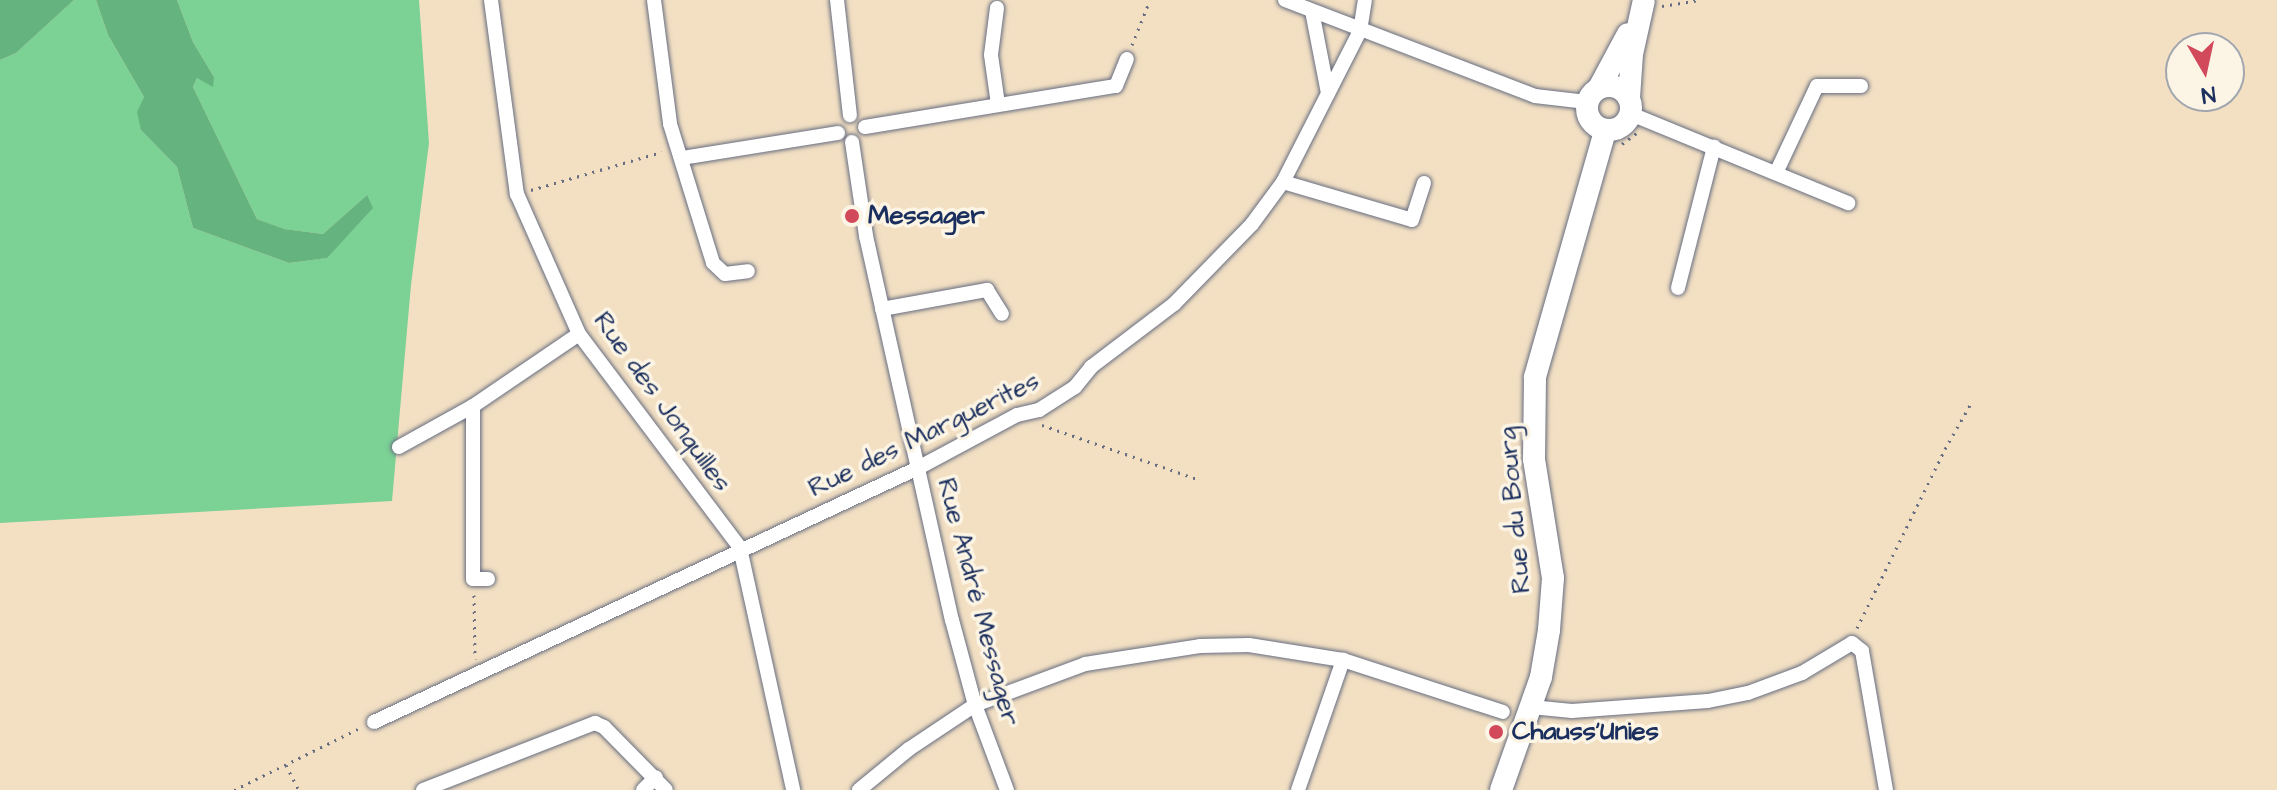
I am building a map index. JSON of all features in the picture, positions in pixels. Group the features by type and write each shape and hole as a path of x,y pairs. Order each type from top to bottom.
{"street":[{"name":"Rue des Jonquilles","path":"491,0 517,194 579,334 740,548"},
{"path":"654,0 670,124 713,263 725,274 748,271"},
{"path":"837,0 850,115"},
{"path":"1285,0 1317,6 1360,31 1535,96 1593,95 1613,86 1630,106 1714,147 1848,203"},
{"name":"Rue des Marguerites","path":"374,722 740,548 918,468 1017,415 1039,410 1075,387 1091,367 1174,304 1232,248 1283,182 1360,31 1365,0"},
{"path":"1644,0 1632,54 1630,106 1621,127 1605,131 1592,124 1593,95 1615,65 1644,0"},
{"path":"1317,6 1328,93"},
{"path":"997,8 991,55 998,104"},
{"path":"865,127 1116,86 1127,59"},
{"path":"1776,173 1817,86 1861,86"},
{"path":"850,115 860,118 865,127 862,137 852,142 843,140 838,133 839,121 850,115"},
{"name":"Rue du Bourg","path":"1501,790 1531,707 1546,651 1553,578 1534,459 1535,377 1605,131"},
{"path":"680,153 838,133"},
{"name":"Rue André Messager","path":"852,142 882,309 918,468 975,705 1007,790"},
{"path":"1678,288 1714,147"},
{"path":"1283,182 1412,220 1424,183"},
{"path":"882,309 987,290 1002,314"},
{"path":"399,447 473,406 579,334"},
{"path":"473,406 481,579"},
{"path":"740,548 793,790"},
{"path":"1531,707 1572,711 1708,701 1748,693 1802,673 1852,643 1862,651 1886,790"},
{"path":"859,790 909,749 975,705 1085,664 1200,646 1249,645 1343,660 1503,712"},
{"path":"1298,790 1343,660"},
{"path":"423,790 595,723 604,727 666,790"},
{"path":"643,790 656,777"}],"path":[{"path":"1127,59 1150,0"},
{"path":"517,194 680,153"},
{"path":"1852,643 1863,611 1970,405"},
{"path":"1017,415 1197,479"},
{"path":"475,674 481,579"},
{"path":"234,790 374,722"},
{"path":"286,765 299,790"}],"green space":[{"path":"0,0 74,0 16,53 0,60"},
{"path":"74,0 96,0 108,35 144,97 141,130 177,167 193,228 289,263 326,258 367,195 323,234 283,229 257,219 193,87 197,78 214,77 193,42 177,0 419,0 429,143 411,285 392,501 0,523 0,60 16,53"},
{"path":"96,0 177,0 193,42 214,77 213,87 197,78 193,87 257,219 284,229 323,234 367,195 373,208 327,258 289,263 193,228 177,167 141,130 137,112 144,97 108,35"}],"place":[{"name":"Messager","path":"852,216"},
{"name":"Chauss'Unies","path":"1496,732"}]}
